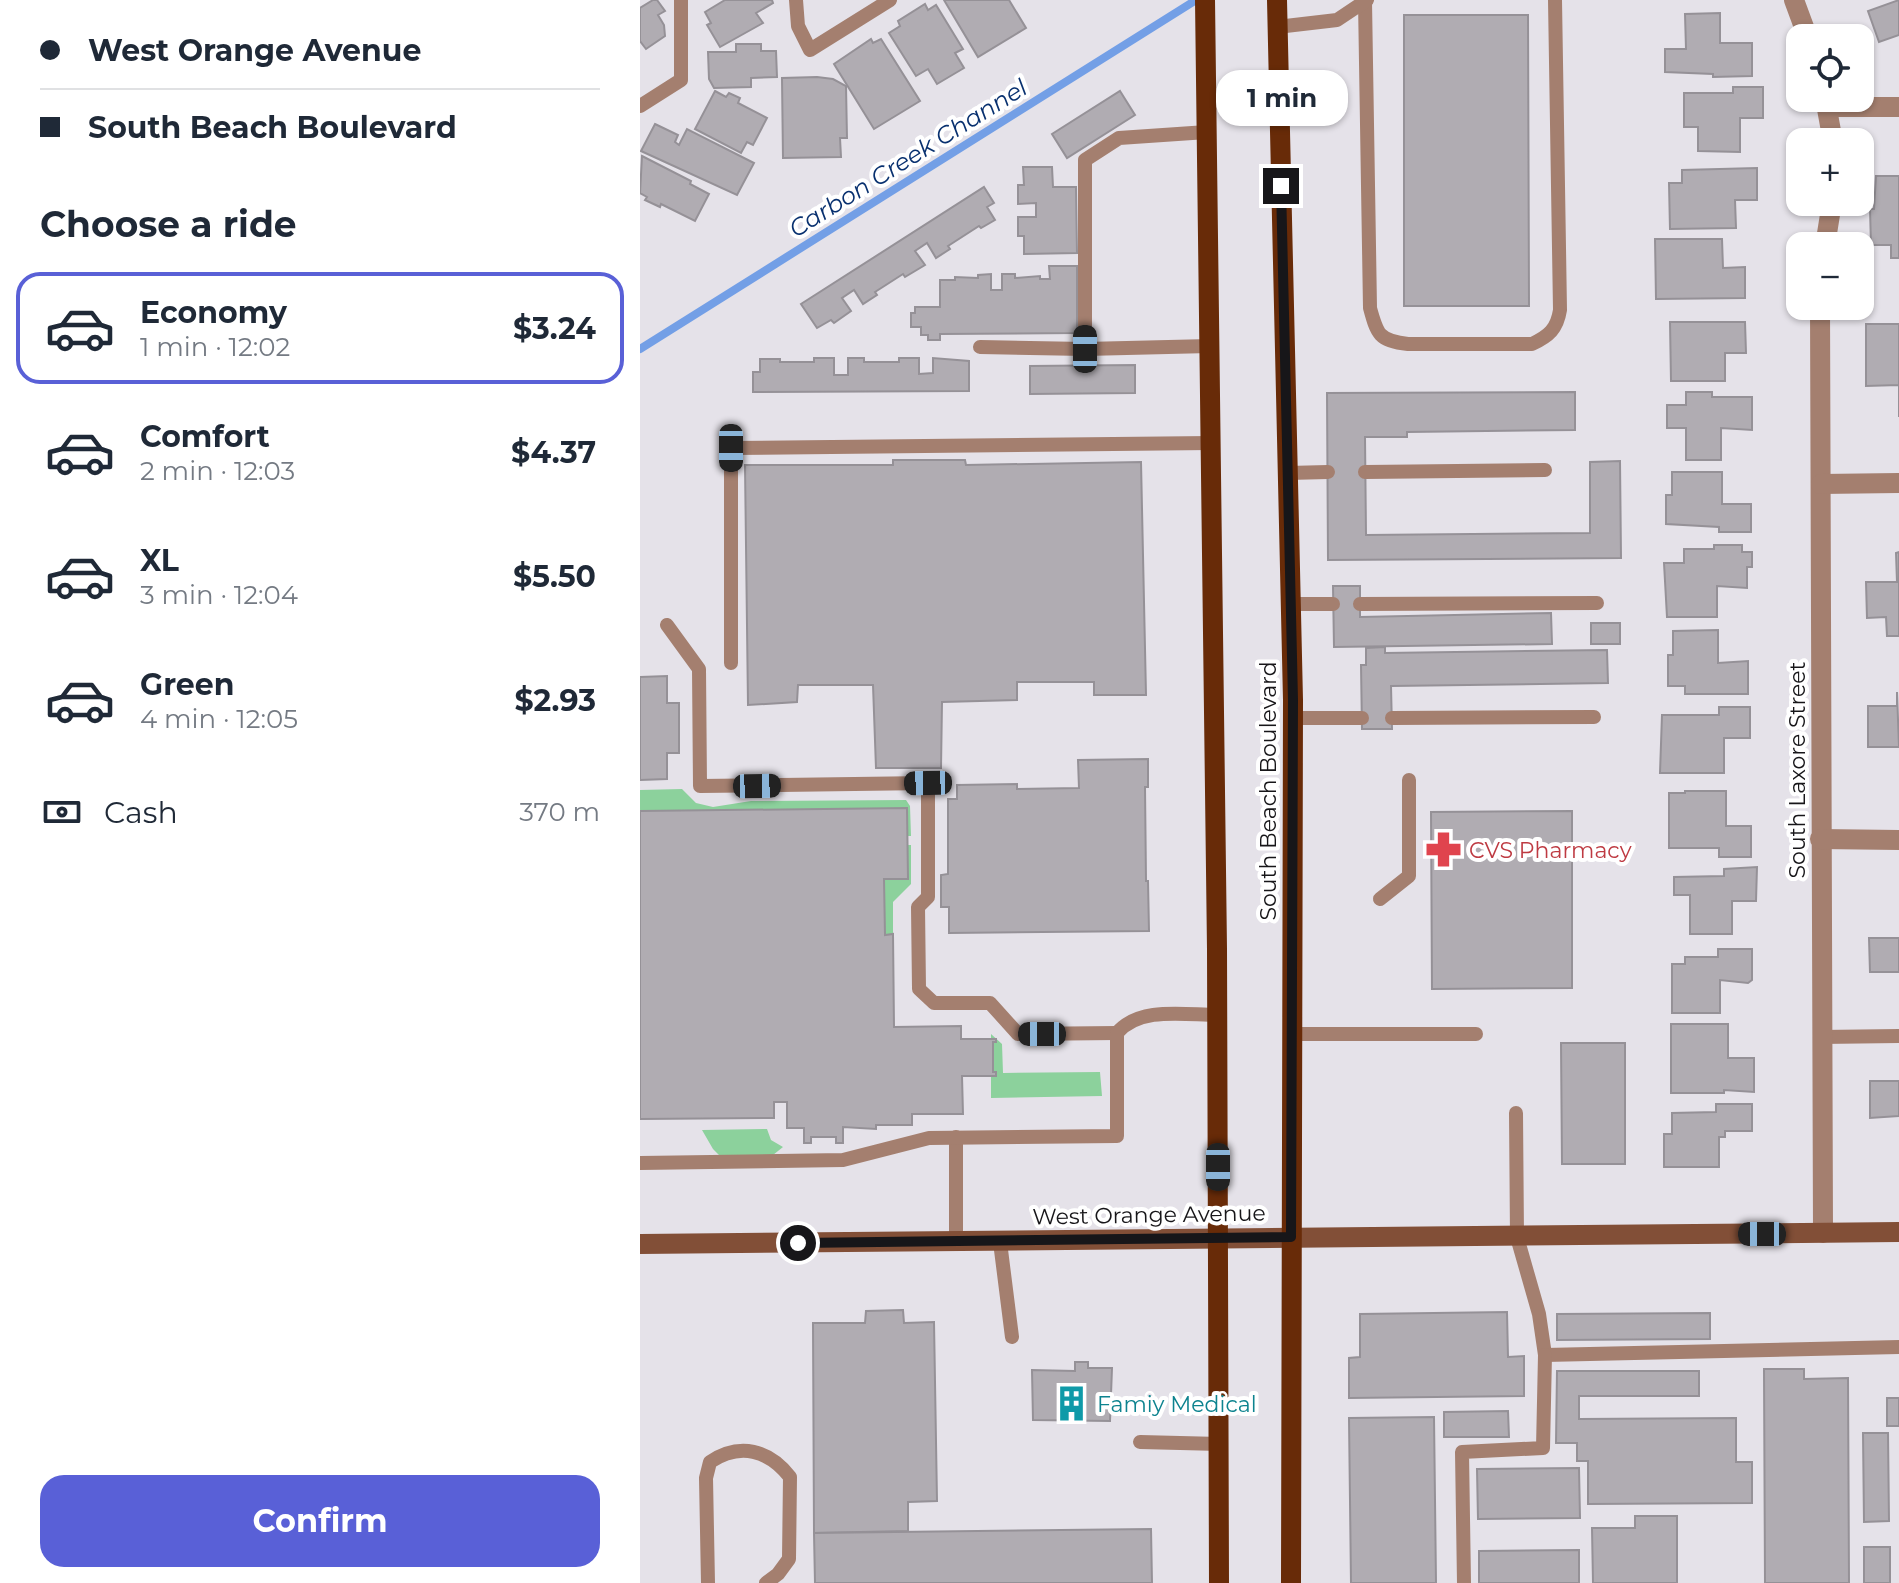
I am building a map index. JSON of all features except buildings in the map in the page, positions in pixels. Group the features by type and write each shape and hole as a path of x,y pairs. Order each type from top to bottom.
{"main road":[{"path":"1205,0 1217,1015 1219,1583"},
{"name":"South Beach Boulevard","path":"1277,0 1293,718 1291,1583"}],"street":[{"path":"1794,0 1803,24"},
{"path":"1874,106 1899,107"},
{"name":"South Laxore Street","path":"1820,320 1823,1233"},
{"path":"1821,484 1899,483"},
{"path":"1820,839 1899,840"},
{"name":"West Orange Avenue","path":"640,1244 1899,1232"}],"lane":[{"path":"640,106 681,80 681,0"},
{"path":"796,0 798,26 810,50 890,0"},
{"path":"1366,1 1370,308 1376,330 1388,342 1408,344 1532,344 1547,337 1558,323 1560,310 1555,0"},
{"path":"1277,27 1337,20 1366,1"},
{"path":"1085,349 1085,160 1119,138 1207,132"},
{"path":"980,347 1085,349 1210,346"},
{"path":"731,663 731,448 1211,443"},
{"path":"1365,472 1545,470"},
{"path":"1288,473 1328,472"},
{"path":"1360,604 1597,603"},
{"path":"1291,604 1333,604"},
{"path":"667,625 699,669 700,786 928,783 928,897 918,907 919,989 934,1003 990,1003 1018,1034 1117,1033 1135,1018 1148,1015 1217,1015"},
{"path":"1392,718 1594,717"},
{"path":"1293,718 1362,718"},
{"path":"1380,899 1409,876 1409,780"},
{"path":"640,1163 843,1160 929,1138 1117,1136 1117,1033"},
{"path":"1291,1034 1476,1034"},
{"path":"1821,1037 1899,1036"},
{"path":"1464,1583 1462,1452 1543,1448 1545,1355 1539,1314 1517,1237 1516,1113"},
{"path":"956,1137 956,1242"},
{"path":"1000,1242 1012,1337"},
{"path":"1545,1355 1899,1347"},
{"path":"1140,1442 1220,1444"},
{"path":"708,1583 706,1478 710,1462 725,1452 768,1455 790,1477 789,1559 778,1574 766,1583"}],"green space":[{"path":"682,789 696,803 713,807 751,801 906,800 910,806 911,836 908,836 907,808 640,811 640,790"},
{"path":"908,845 911,845 911,884 893,902 893,934 885,935 884,879 908,879"},
{"path":"991,1034 1002,1044 1003,1073 1100,1072 1102,1096 991,1098 991,1076 996,1075 993,1072 993,1042 996,1039 991,1039"},
{"path":"767,1129 771,1140 783,1147 773,1155 719,1155 702,1130"}],"waterway":[{"name":"Carbon Creek Channel","path":"640,349 1196,0"}],"place":[{"name":"CVS Pharmacy","path":"1443,850"},
{"name":"Famiy Medical","path":"1071,1404"}],"route":[{"path":"798,1243 1291,1237 1293,700 1281,186"}]}
